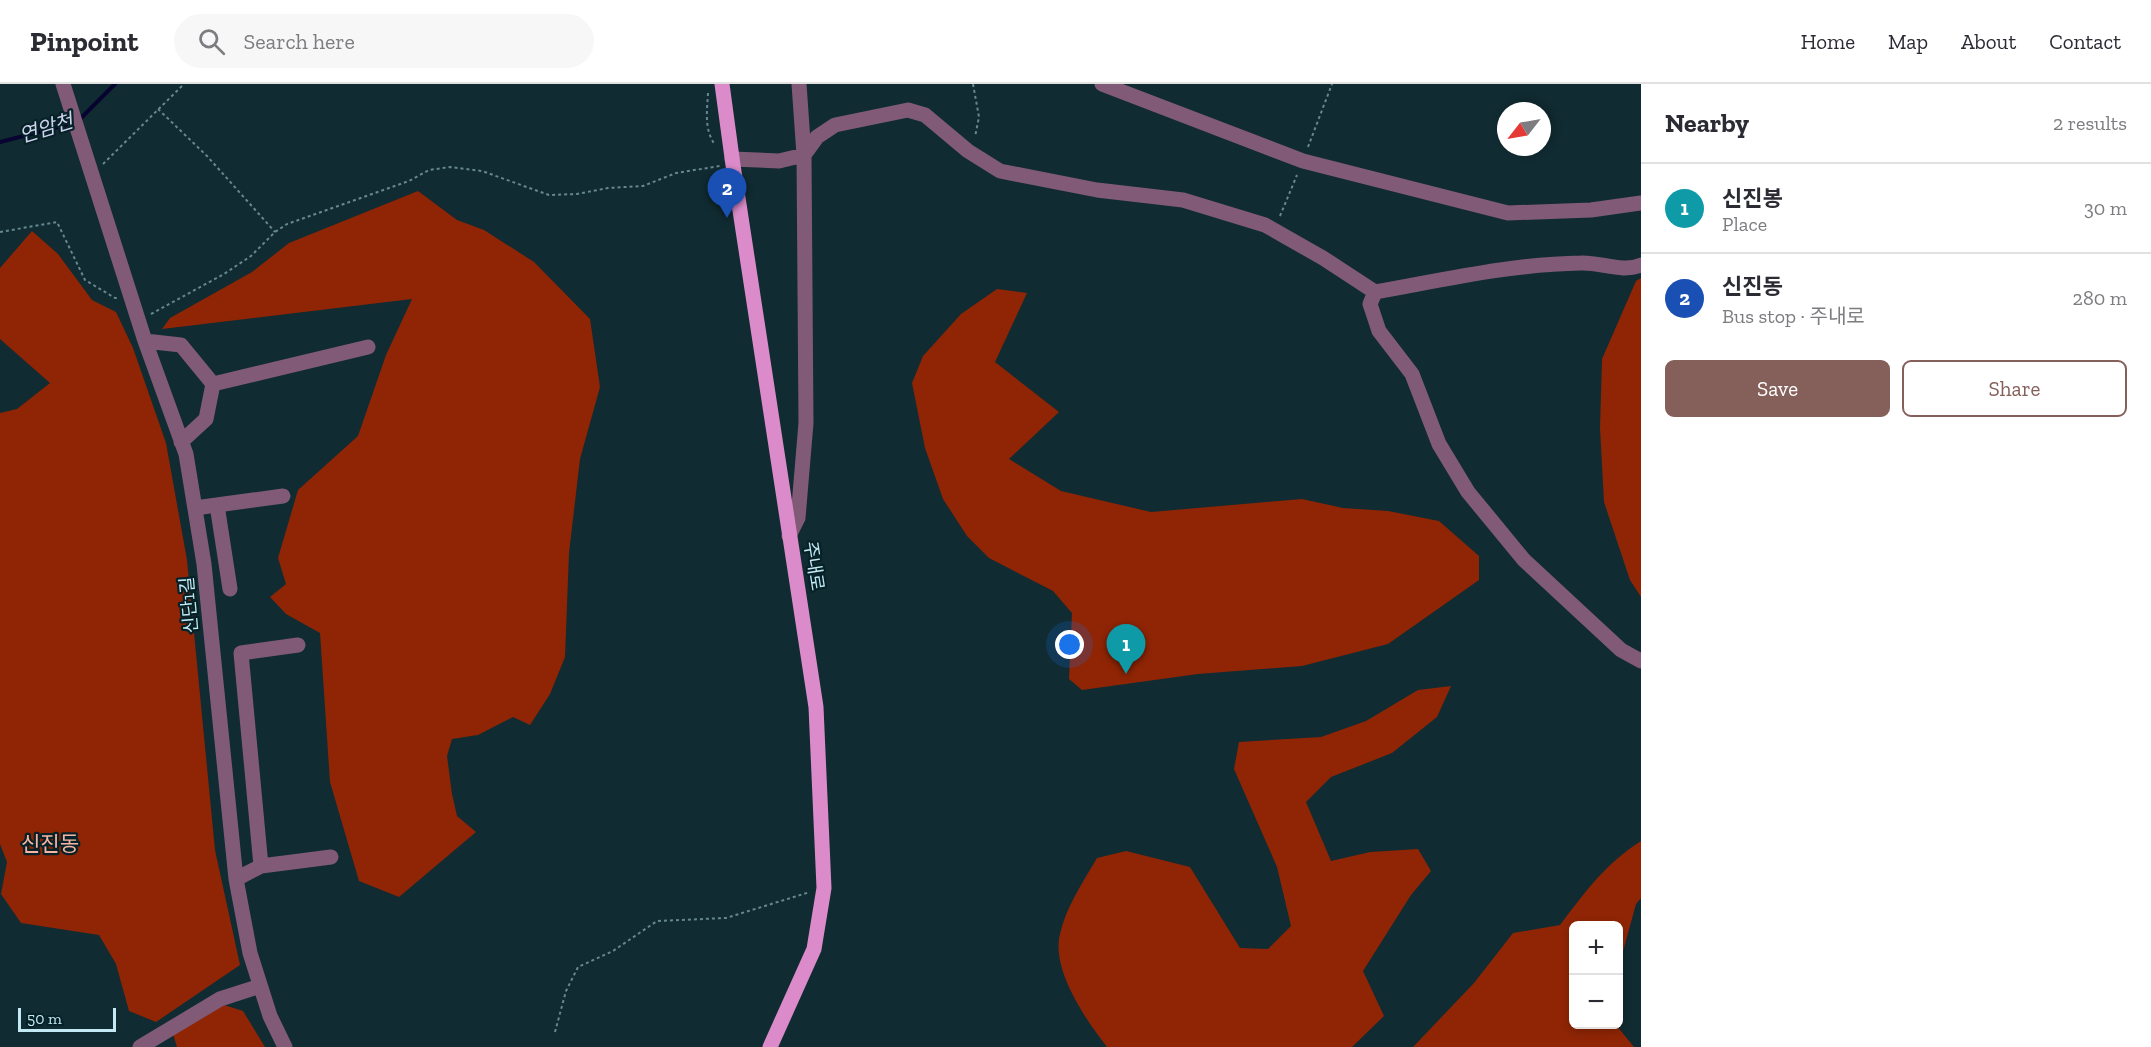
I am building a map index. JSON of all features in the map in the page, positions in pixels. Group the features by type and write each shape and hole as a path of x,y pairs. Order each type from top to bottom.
{"main road":[{"name":"주내로","path":"722,84 816,707 824,888 814,949 770,1047"}],"street":[{"name":"신단1길","path":"63,84 139,323 186,454 204,564 236,879 250,953 270,1016 285,1047"},
{"path":"789,536 798,518 806,423 804,155 799,84"},
{"path":"1102,84 1303,161 1508,213 1591,210 1641,203"},
{"path":"732,162 779,161 804,155 817,137 834,124 908,110 925,115 973,154 1000,171 1097,190 1183,200 1265,225 1323,258 1375,292 1498,270 1583,262 1620,267 1641,265"},
{"path":"1375,292 1370,304 1379,331 1412,374 1439,444 1468,492 1524,560 1621,650 1641,661"},
{"path":"145,341 181,345 213,384"},
{"path":"213,384 368,346"},
{"path":"181,441 206,419 213,384"},
{"path":"195,508 283,496"},
{"path":"217,505 230,589"},
{"path":"261,866 241,653 298,645"},
{"path":"218,706 246,704"},
{"path":"236,879 261,866 331,857"},
{"path":"140,1047 220,999 260,986"}],"path":[{"path":"92,171 184,84"},
{"path":"973,84 979,117 973,154"},
{"path":"708,85 706,122 711,139 716,146"},
{"path":"158,109 207,156 275,232"},
{"path":"139,323 161,308 178,301 224,274 250,256 287,224 409,181 429,170 450,167 482,171 549,195 643,186 676,173 732,162"},
{"path":"0,232 57,222 85,280 115,298 130,293"},
{"path":"555,1032 566,992 578,967 613,951 657,921 726,918 824,888"}],"shaded area":[{"path":"418,191 457,220 484,230 534,262 590,319 600,387 580,459 569,553 565,657 550,694 530,725 513,717 478,735 452,739 447,756 457,816 476,832 399,897 359,881 330,782 320,633 286,614 270,597 286,584 278,558 298,490 358,436 386,355 412,299 162,329 170,318 252,272 289,243"},
{"path":"32,231 58,254 92,300 116,312 133,348 166,443 187,560 215,850 240,965 156,1022 129,1011 116,964 99,935 21,923 1,894 7,862 0,844 0,413 17,409 50,383 0,339 0,268"},
{"path":"1641,278 1641,597 1630,580 1604,502 1600,428 1602,359 1636,281"},
{"path":"997,289 1027,293 995,362 1059,412 1009,459 1061,491 1151,512 1302,499 1343,508 1388,511 1439,521 1479,556 1479,580 1388,644 1302,666 1198,674 1082,690 1069,679 1072,613 1053,591 989,558 967,536 943,499 925,448 912,383 923,356 961,314"},
{"path":"1451,686 1437,717 1392,753 1331,777 1306,802 1331,861 1370,852 1418,849 1431,871 1411,895 1363,971 1384,1016 1352,1047 1107,1047 1072,994 1065,978 1059,948 1060,934 1066,914 1097,858 1126,851 1190,867 1240,948 1268,949 1291,926 1277,867 1234,769 1239,742 1321,737 1366,721 1418,690"},
{"path":"1641,841 1641,898 1636,904 1623,951 1623,921 1569,921 1569,1029 1619,1029 1634,1047 1413,1047 1474,983 1513,933 1560,925 1606,869"},
{"path":"224,1005 243,1011 265,1047 177,1047 172,1031"}],"waterway":[{"name":"연암천","path":"80,119 115,84"},
{"name":"연암천","path":"0,142 70,124"}],"place":[{"name":"신진동","path":"727,218"},
{"name":"신진봉","path":"1126,674"}],"district":[{"name":"신진동","path":"50,843"}]}
